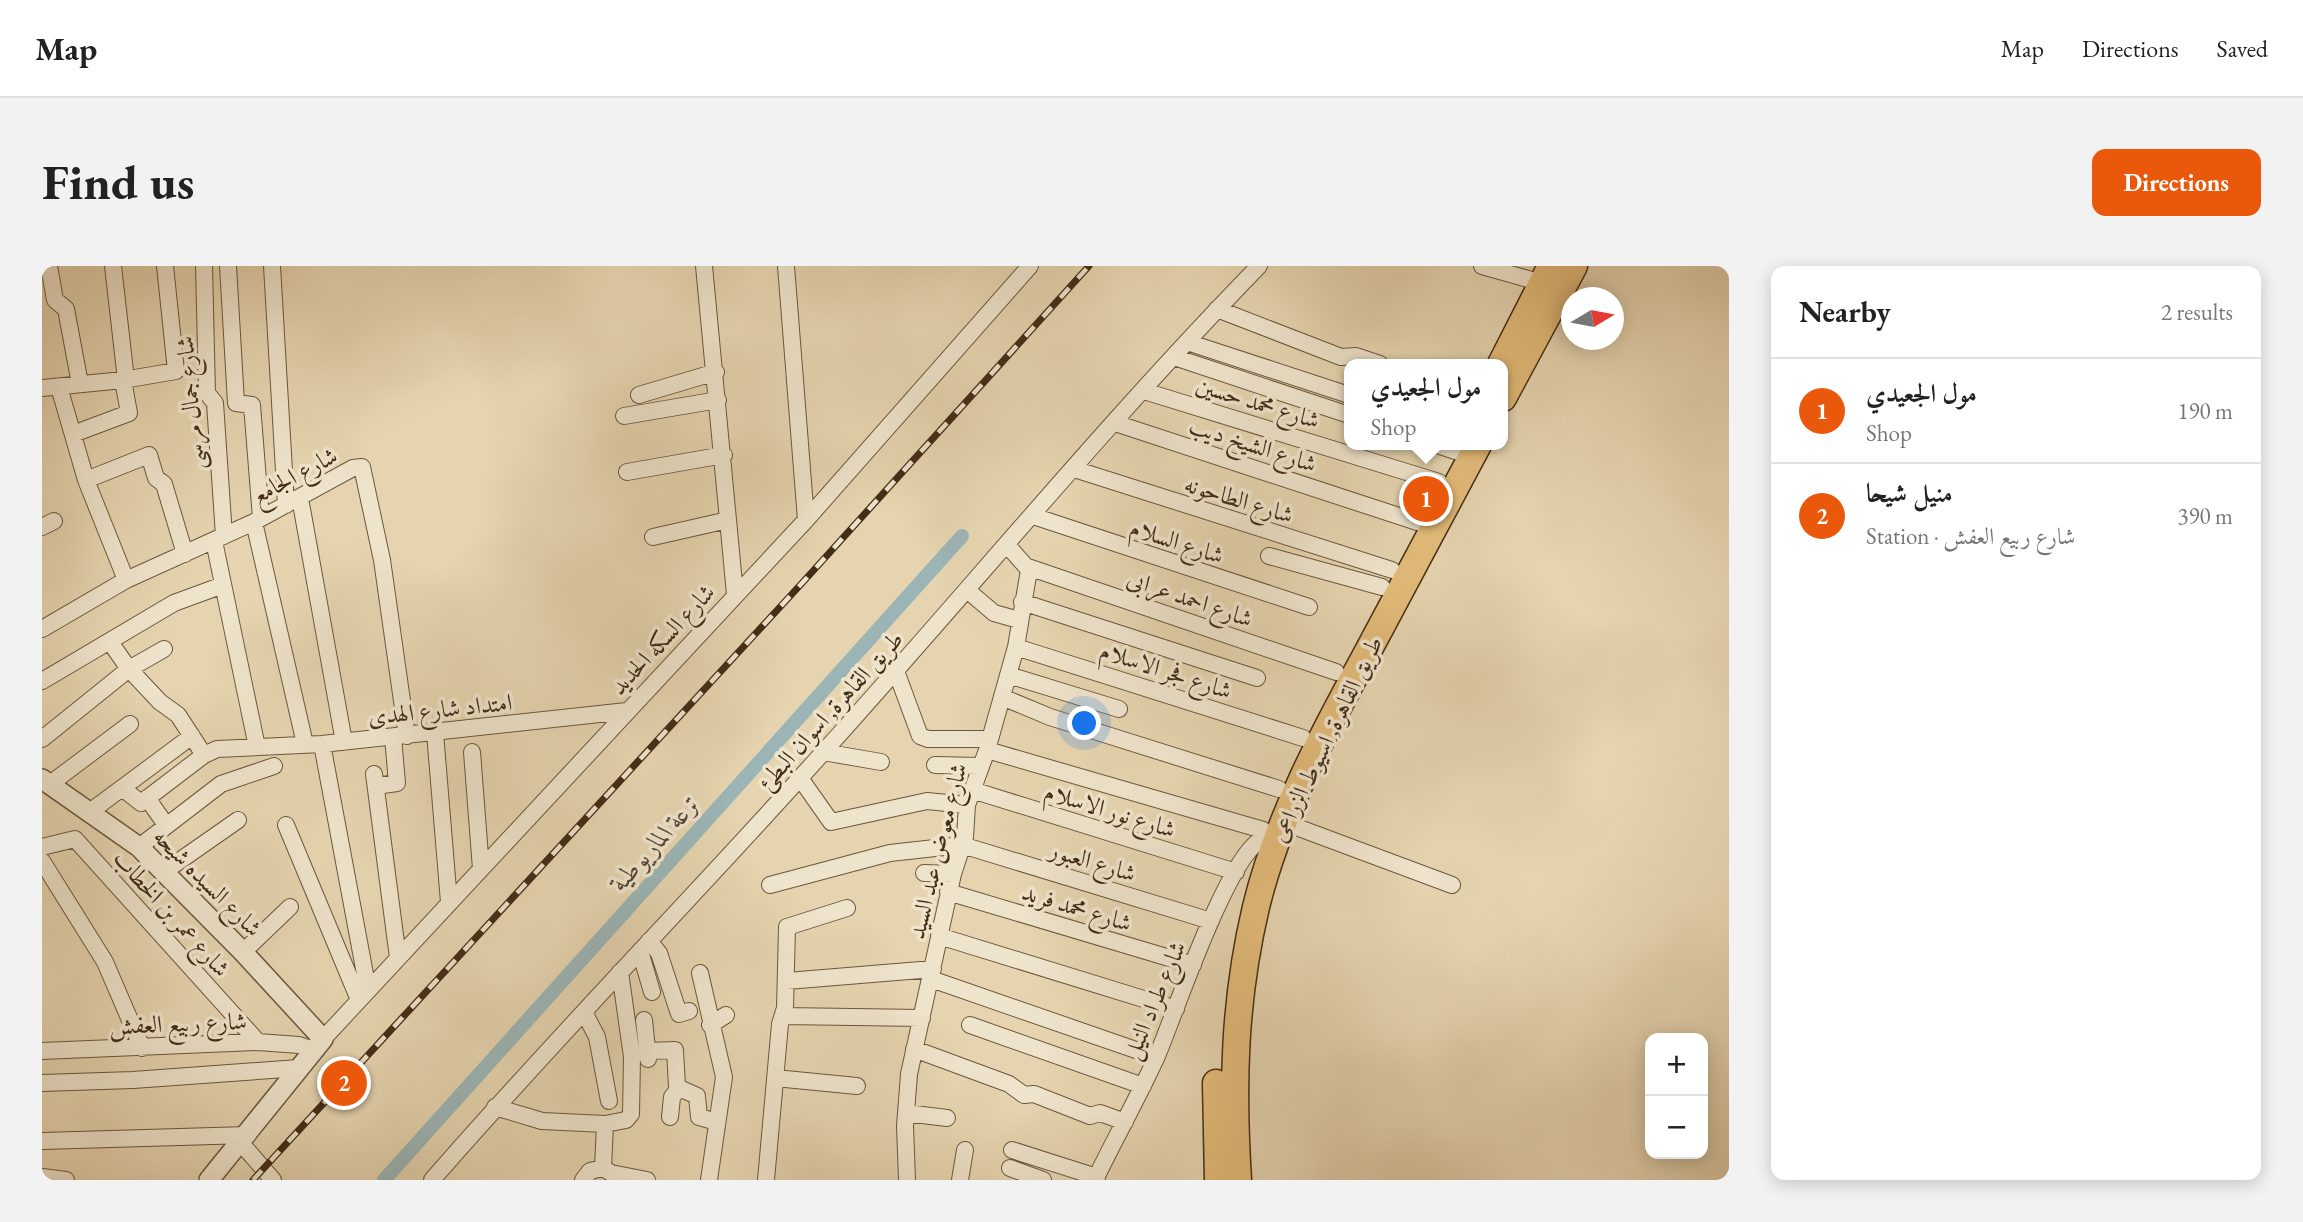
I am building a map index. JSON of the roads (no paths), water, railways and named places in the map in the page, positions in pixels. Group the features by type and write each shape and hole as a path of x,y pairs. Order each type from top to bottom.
{"highway":[{"path":"1508,389 1574,266"},
{"path":"1504,359 1547,274"},
{"name":"طريق القاهرة, اسيوط الزراعى","path":"1238,1180 1233,1078 1239,1001 1268,831 1279,789 1336,672 1455,450"},
{"name":"طريق القاهرة, اسيوط الزراعى","path":"1218,1180 1215,1096 1223,996 1240,904 1268,831 1333,716 1455,450"}],"street":[{"path":"48,266 55,300 66,309 80,384"},
{"path":"73,434 129,413 113,266"},
{"path":"42,388 125,380 176,371 165,266"},
{"name":"شارع جمال مرسى","path":"204,266 207,393 215,403 223,584 257,747"},
{"path":"228,266 236,403 252,405 257,520 305,744"},
{"path":"272,266 293,501 344,741"},
{"path":"704,266 724,455 735,594"},
{"path":"786,266 806,520"},
{"name":"شارع السكه الحديد","path":"319,1044 806,520 1030,266"},
{"name":"طريق القاهرة, اسوان البطئ","path":"432,1180 495,1107 800,778 1143,391 1259,266"},
{"path":"1482,266 1547,274"},
{"path":"1217,309 1341,357 1356,356 1365,359"},
{"path":"1187,342 1344,392"},
{"path":"1174,357 1344,413"},
{"path":"639,395 716,372"},
{"path":"59,387 86,480 125,580"},
{"name":"شارع محمد حسين","path":"1143,391 1439,482"},
{"path":"624,416 718,400"},
{"name":"شارع الشيخ ديب","path":"1115,423 1417,522"},
{"path":"86,480 149,455 156,478 164,484 185,554"},
{"path":"627,472 724,455"},
{"name":"شارع الجامع","path":"42,629 125,580 219,539 353,468 362,467 365,470 394,638 400,736"},
{"name":"شارع الطاحونه","path":"1074,469 1387,579"},
{"name":"شارع السلام","path":"1033,516 1309,607"},
{"path":"653,537 728,520"},
{"path":"1007,545 1028,567"},
{"path":"1269,556 1387,579"},
{"name":"شارع معوض عبد السيد","path":"907,1180 905,1113 915,1049 948,892 962,845 969,798 986,752 1016,647 1028,567"},
{"name":"شارع احمد عرابى","path":"1028,567 1336,672"},
{"path":"42,681 174,603 223,584"},
{"path":"968,590 994,613 1019,620"},
{"path":"1022,603 1257,678"},
{"path":"110,642 129,669 160,702 178,715 204,755 137,803 122,788"},
{"name":"شارع فجر الاسلام","path":"1016,647 1303,737"},
{"path":"42,739 129,669 164,649"},
{"path":"896,671 920,736 986,752 1452,885"},
{"path":"1008,674 1119,709"},
{"path":"1002,697 1050,717 1279,789"},
{"name":"امتداد شارع الهدى","path":"204,755 217,749 322,744 627,711"},
{"path":"46,782 130,724"},
{"path":"435,733 449,902"},
{"path":"91,811 192,736"},
{"path":"398,958 375,780 398,781 400,736"},
{"path":"322,744 364,995"},
{"path":"472,752 481,869"},
{"path":"823,752 881,762"},
{"path":"935,765 986,752"},
{"path":"139,847 220,784 274,766"},
{"name":"شارع نور الاسلام","path":"800,778 831,822 927,801 969,798 1236,872"},
{"name":"شارع السيده شيحه","path":"46,782 91,811 139,847 165,871 243,952 319,1044"},
{"path":"147,798 166,824"},
{"path":"165,871 237,820"},
{"path":"286,825 364,995"},
{"name":"شارع طراد النيل","path":"1096,1179 1156,1057 1211,921 1246,852 1268,831"},
{"name":"شارع عمر بن الخطاب","path":"42,847 75,839 258,1042"},
{"path":"770,885 890,853 962,845"},
{"name":"شارع العبور","path":"962,845 1211,921"},
{"path":"42,861 105,962 142,1048"},
{"path":"924,873 953,874"},
{"name":"شارع محمد فريد","path":"948,892 1193,965"},
{"path":"243,952 290,907"},
{"path":"766,1180 787,981 788,926 847,908"},
{"path":"939,936 1176,1009"},
{"path":"644,946 652,992"},
{"path":"644,946 659,953 680,1015 690,1011"},
{"path":"495,1107 542,1121 605,1125 626,1121 631,1116 632,1057 620,972"},
{"path":"700,973 724,1077 709,1180"},
{"path":"787,981 932,974 1156,1057"},
{"path":"584,1012 597,1037 609,1101"},
{"path":"710,1025 726,1015"},
{"path":"783,1016 922,1018"},
{"path":"644,1020 648,1055 675,1050 679,1088 672,1097 670,1117"},
{"path":"970,1025 1143,1086"},
{"name":"شارع ربيع العفش","path":"42,1051 258,1042 319,1044"},
{"path":"209,1180 319,1044"},
{"path":"915,1049 1009,1084 1024,1095 1034,1094 1090,1116 1100,1113 1125,1122"},
{"path":"42,1083 133,1080 299,1068"},
{"path":"775,1078 857,1086"},
{"path":"679,1088 697,1096 699,1117 717,1122"},
{"path":"905,1113 947,1118"},
{"path":"603,1168 605,1125"},
{"path":"42,1141 244,1139"},
{"path":"244,1139 273,1180"},
{"path":"960,1180 965,1150"},
{"path":"1012,1150 1096,1179"},
{"path":"583,1180 590,1171 603,1168 611,1174 647,1180"},
{"path":"1010,1168 1043,1180"},
{"path":"42,1177 66,1180"}],"waterway":[{"name":"ترعة الماريوطية","path":"384,1180 962,536"}],"railway":[{"path":"253,1180 803,582 1089,266"}],"place":[{"name":"مول الجعيدي","path":"1426,499"},
{"name":"منيل شيحا","path":"344,1083"}]}
